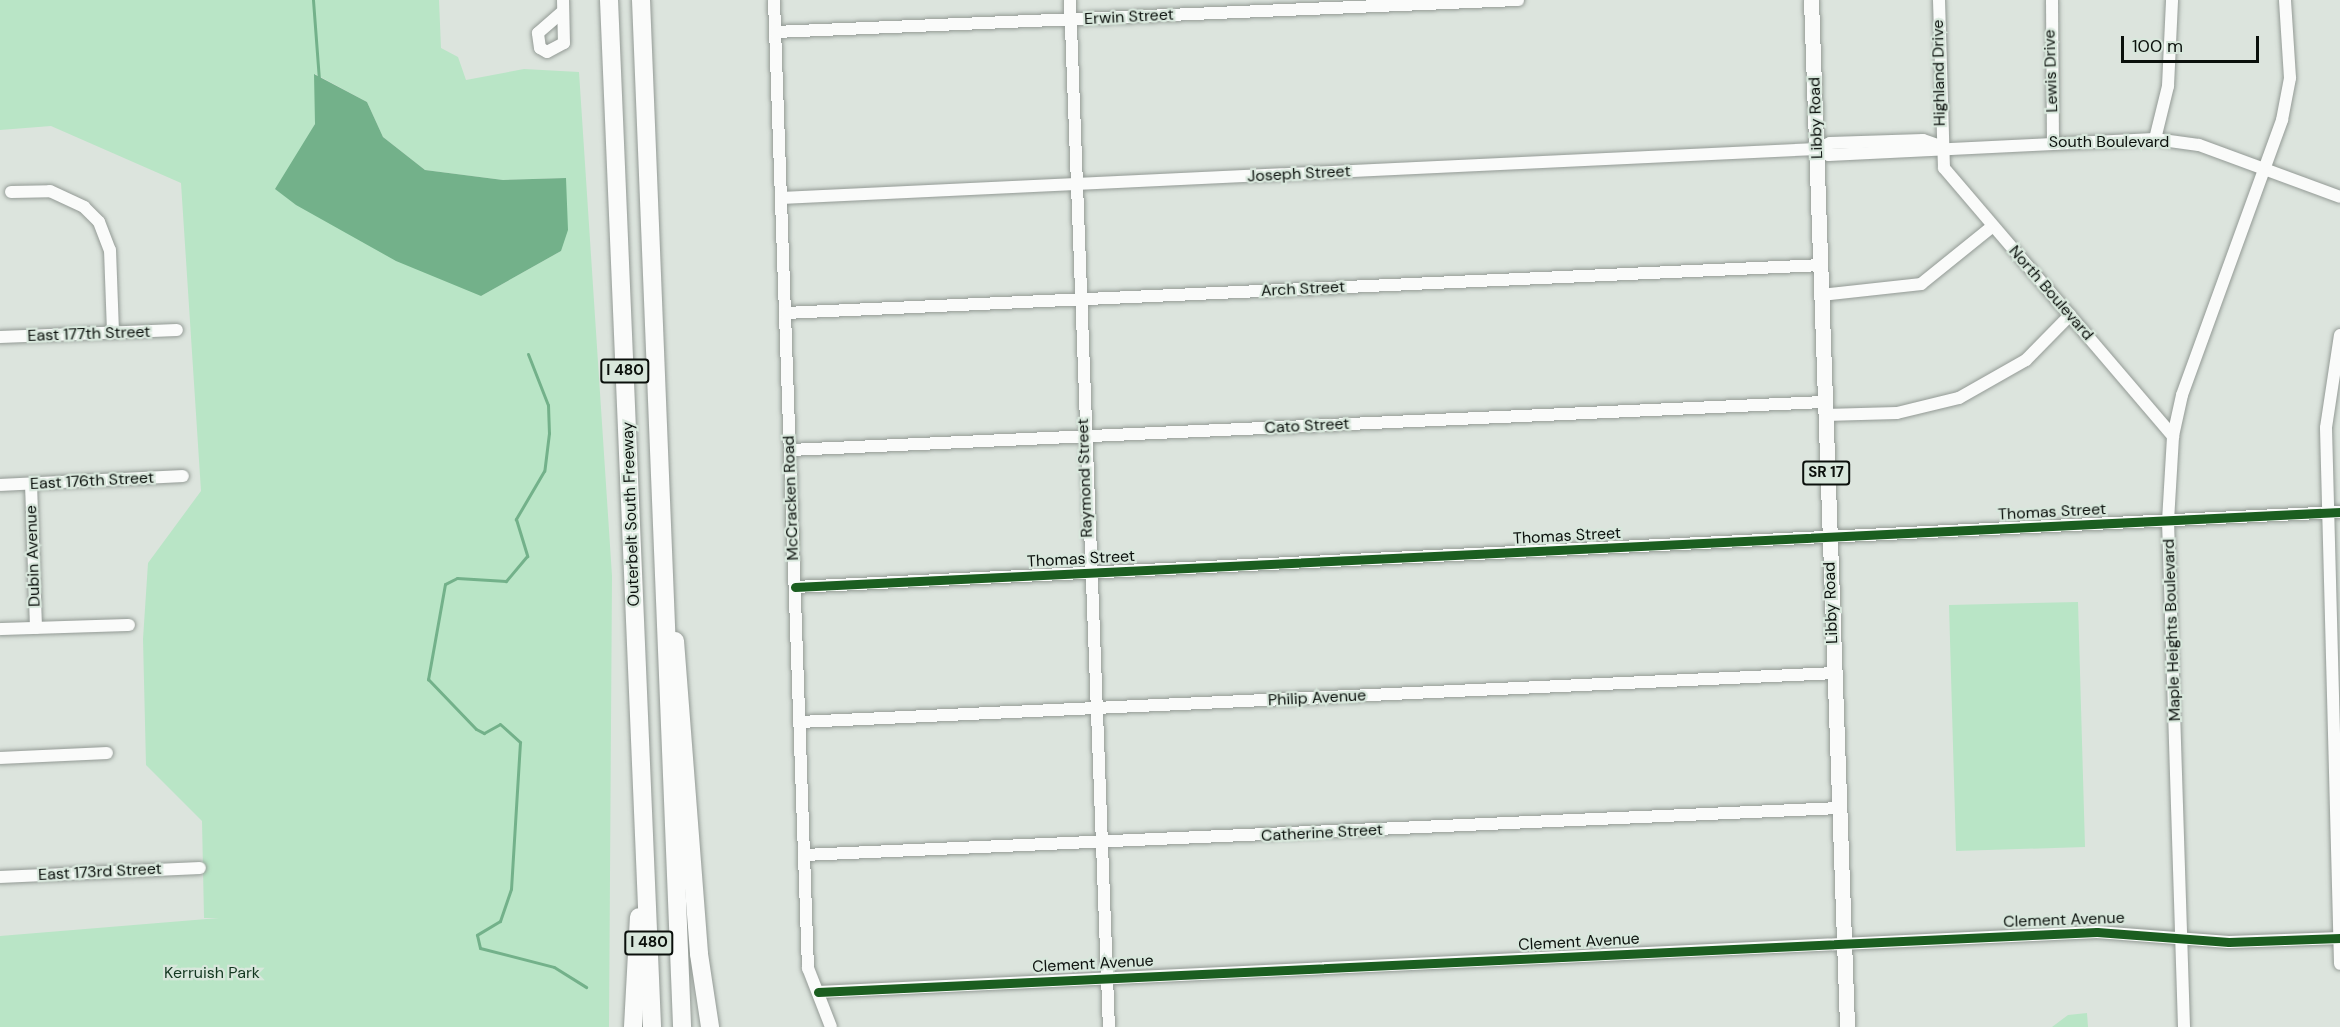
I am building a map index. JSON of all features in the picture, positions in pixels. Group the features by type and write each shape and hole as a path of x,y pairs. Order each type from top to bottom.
{"highway":[{"name":"Outerbelt South Freeway","path":"609,0 652,1027"},
{"name":"Outerbelt South Freeway","path":"641,0 682,1027"},
{"path":"663,585 680,666 698,934 710,1027"},
{"path":"633,1027 645,859"}],"main road":[{"name":"Libby Road","path":"1811,0 1828,539 1847,1027"}],"street":[{"name":"McCracken Road","path":"774,0 808,968 831,1027"},
{"name":"Raymond Street","path":"1070,0 1088,574 1109,1027"},
{"name":"Erwin Street","path":"775,32 1518,0"},
{"name":"Highland Drive","path":"1939,0 1940,146"},
{"name":"Lewis Drive","path":"2052,0 2053,142"},
{"path":"2155,139 2168,86 2172,0"},
{"name":"Maple Heights Boulevard","path":"2184,1027 2169,521 2173,436 2182,395 2269,168 2290,78 2284,0"},
{"name":"South Boulevard","path":"1817,149 1829,155 1922,152 1940,146 2155,139 2199,145 2269,168 2340,197"},
{"name":"North Boulevard","path":"1940,146 1944,168 2173,436"},
{"name":"Joseph Street","path":"781,198 1817,149"},
{"path":"11,192 50,191 84,207 99,222 110,250 113,332"},
{"path":"1821,295 1879,293 1921,284 1993,226"},
{"name":"Arch Street","path":"785,313 1821,265"},
{"name":"Cato Street","path":"790,450 1824,409 1897,413 1959,398 2026,360 2070,315"},
{"name":"East 177th Street","path":"0,337 177,330"},
{"path":"2340,334 2326,428 2334,513 2340,964"},
{"name":"East 176th Street","path":"0,485 183,477"},
{"name":"Dubin Avenue","path":"30,484 36,628"},
{"name":"Thomas Street","path":"795,587 2334,513"},
{"path":"0,629 129,626"},
{"name":"Philip Avenue","path":"800,722 1834,673"},
{"path":"0,758 107,753"},
{"name":"Catherine Street","path":"804,855 1839,808"},
{"name":"East 173rd Street","path":"0,877 200,868"},
{"name":"Clement Avenue","path":"818,992 1845,946 2097,932 2229,942 2339,938"}],"green space":[{"name":"Kerruish Park","path":"0,0 439,0 441,48 458,57 466,80 524,69 579,72 612,576 609,1027 0,1027 0,936 219,918 204,918 202,821 146,765 143,639 148,563 201,491 181,183 51,126 0,130","holes":["315,74 367,102 383,137 425,170 503,180 566,178 561,251 481,296 309,135 315,124"]},
{"path":"2078,602 2085,847 1956,851 1949,605"},
{"path":"2087,1013 2088,1027 2052,1027 2068,1015"}],"shaded area":[{"path":"314,74 367,102 383,137 425,170 503,180 566,178 568,230 561,251 481,296 396,261 296,205 275,189 315,124"}],"waterway":[{"path":"313,0 319,79"},
{"path":"528,354 548,405 549,433 544,471 516,519 527,556 506,581 457,578 445,584 428,679 476,729 484,733 500,724 520,742 511,889 500,921 477,935 480,948 554,967 586,987"}],"cycle path":[{"path":"795,587 2340,512"},
{"path":"818,992 2097,932 2229,942 2340,938"}]}
